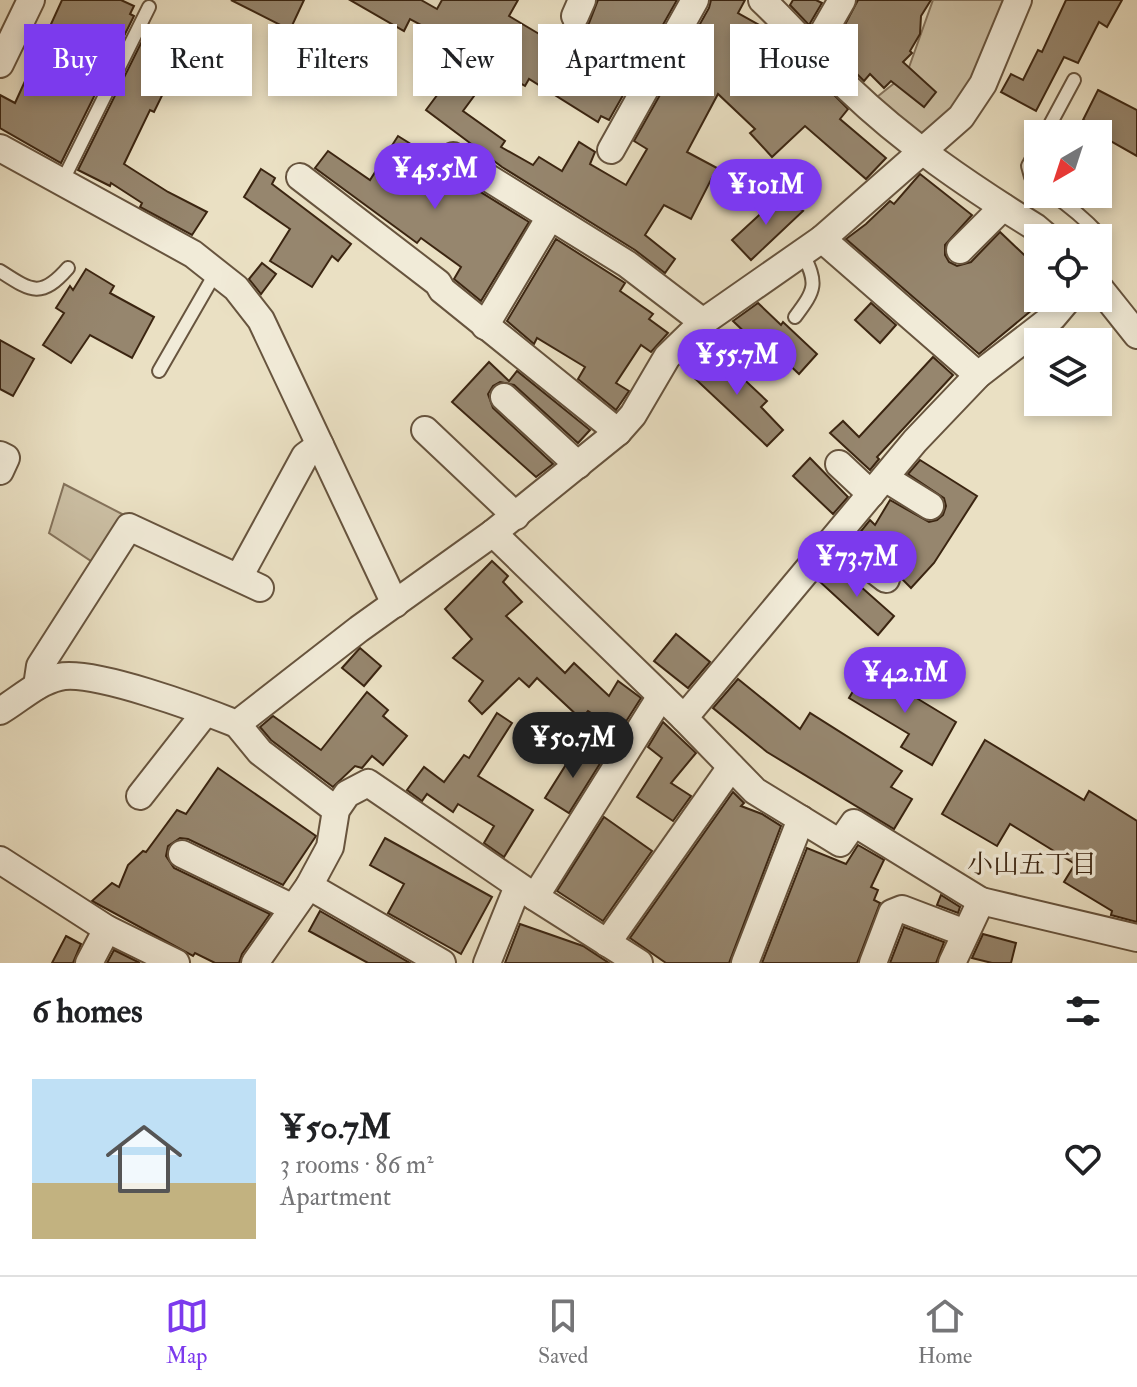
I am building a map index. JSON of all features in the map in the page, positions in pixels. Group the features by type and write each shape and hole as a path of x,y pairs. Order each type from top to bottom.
{"street":[{"path":"3,49 31,0"},
{"path":"611,150 695,0"},
{"path":"762,0 785,24"},
{"path":"828,24 842,0"},
{"path":"237,724 359,629 516,516 618,432 633,415 667,357 703,322 812,246 961,117 976,97 1018,0"},
{"path":"856,96 922,152 1028,224"},
{"path":"0,148 193,254 236,288 261,320 395,604"},
{"path":"453,156 627,264 703,322"},
{"path":"300,177 438,283 442,290 485,326 618,432"},
{"path":"960,250 1003,207"},
{"path":"485,326 550,217"},
{"path":"812,246 978,375"},
{"path":"1112,304 1137,335"},
{"path":"684,718 915,441 978,375 1057,312"},
{"path":"504,397 578,465"},
{"path":"425,430 516,516"},
{"path":"37,686 40,666 129,527 250,582 305,456 320,445"},
{"path":"0,455 6,458 0,471"},
{"path":"839,464 878,486 930,506"},
{"path":"493,533 755,791 840,843 854,823 981,901 1137,938"},
{"path":"834,539 886,579"},
{"path":"3,706 57,677 74,675 126,686 237,724 260,752 336,810"},
{"path":"487,963 526,892 661,696"},
{"path":"140,796 205,713"},
{"path":"607,943 731,767"},
{"path":"255,963 291,907 309,886 330,847 336,810 347,794 368,783 526,892 638,963"},
{"path":"745,963 801,819"},
{"path":"182,854 291,907"},
{"path":"0,860 107,929 176,963"},
{"path":"309,886 442,963"},
{"path":"952,963 981,901"},
{"path":"873,963 892,913 902,909 965,933"},
{"path":"89,963 107,929"}],"lane":[{"path":"62,182 149,7"},
{"path":"1053,120 1074,80"},
{"path":"1073,208 1089,224"},
{"path":"795,317 812,294 812,246"},
{"path":"0,271 29,290 41,290 57,281 68,268"},
{"path":"159,371 216,272"}],"shaded area":[{"path":"933,0 1011,0 961,100 923,139 872,101 907,73"},
{"path":"64,484 124,515 94,563 49,533"}],"building":[{"path":"62,0 121,0 134,6 130,14 134,16 125,34 125,24 51,24"},
{"path":"231,0 304,0 293,24 278,24"},
{"path":"350,0 421,0 437,9 442,0 518,0 509,16 538,33 538,85 529,79 525,86 522,84 522,24 419,24 410,19 404,31 397,24"},
{"path":"598,0 677,0 663,24 588,24"},
{"path":"711,0 745,0 738,13 758,24 730,24 730,96 835,96 848,109 840,119 886,158 866,179 805,126 772,157 750,133 755,129 718,94 687,152 717,168 691,219 664,205 645,235 675,259 665,273 635,250 502,167 426,110 436,96 474,96 463,111 505,141 501,147 533,165 539,157 562,171 579,142 595,152 590,164 626,185 647,149 634,141 659,96 714,96 714,24 700,24"},
{"path":"793,0 822,3 810,24 790,5"},
{"path":"858,0 931,0 921,16 920,34 910,51 912,53 903,62 936,92 924,107 891,81 884,88 870,74 864,81 858,75 858,24 845,24"},
{"path":"1066,0 1122,0 1107,27 1099,22 1078,63 1064,57 1036,111 1001,92 1011,74 1023,80 1038,50 1042,52"},
{"path":"141,43 141,96 162,96 154,112 150,110 124,164 207,212 192,235 140,207 142,203 111,183 110,186 78,170 115,96 125,96 125,75"},
{"path":"24,83 24,96 94,96 61,163 0,128 0,95 15,103"},
{"path":"1098,90 1137,110 1137,156 1112,142 1112,120 1083,120"},
{"path":"556,96 623,96 609,120 601,116 598,122"},
{"path":"398,136 438,161 445,170 529,222 481,301 454,279 461,267 421,238 417,243 315,168 328,151 370,180"},
{"path":"261,169 275,178 272,184 351,244 338,261 332,256 312,287 270,261 290,229 244,197"},
{"path":"920,174 972,215 945,245 949,262 957,266 971,262 1000,232 1024,255 1024,312 1030,312 979,354 846,239 890,201 894,204"},
{"path":"779,197 803,211 751,260 732,240"},
{"path":"556,239 625,283 620,291 653,314 649,319 668,333 651,352 641,345 616,383 629,391 616,410 578,379 585,367 537,338 534,344 507,321"},
{"path":"262,263 276,274 261,294 249,279"},
{"path":"86,269 114,286 110,293 154,317 132,358 90,335 71,363 43,345 64,313 56,308 70,286 73,290"},
{"path":"758,303 817,354 799,374 759,336 754,341 733,321"},
{"path":"871,303 896,325 880,343 855,320"},
{"path":"0,340 34,359 13,396 0,389"},
{"path":"717,354 767,401 761,407 783,430 767,446 689,373 703,358 708,363"},
{"path":"933,357 953,375 877,457 879,459 870,470 830,433 843,421 859,437"},
{"path":"489,362 509,381 517,371 590,430 578,443 514,385 500,382 493,386 488,394 493,408 553,464 536,477 452,402"},
{"path":"810,458 848,497 833,514 793,476"},
{"path":"920,460 977,496 934,563 911,588 896,566 857,536 870,520 875,525 890,500 929,522 943,515 946,506 944,498 908,474"},
{"path":"492,561 508,576 503,582 522,602 506,616 565,673 574,663 609,696 618,681 641,698 620,731 588,711 581,719 537,678 529,687 519,678 482,714 469,701 483,681 453,658 472,639 445,609"},
{"path":"834,563 894,616 878,635 819,581"},
{"path":"676,634 710,662 688,688 654,661"},
{"path":"360,648 381,666 364,686 342,668"},
{"path":"867,668 956,722 932,765 901,747 909,734 849,698"},
{"path":"738,679 800,729 810,713 902,771 891,787 912,799 894,829 767,752 713,708"},
{"path":"367,692 388,710 383,716 407,736 383,765 372,756 362,768 355,766 333,787 271,740 260,727 273,716 321,750"},
{"path":"497,713 512,723 478,776 533,810 504,857 484,843 494,826 458,804 453,812 427,794 422,801 407,790 424,767 444,782 464,755 469,758"},
{"path":"663,722 696,753 671,783 691,796 673,821 637,797 662,758 648,747"},
{"path":"985,740 1084,800 1089,791 1137,821 1137,922 1111,915 1112,911 1064,882 1075,864 1010,824 997,846 942,814"},
{"path":"577,747 601,762 569,813 545,798"},
{"path":"218,768 316,836 283,885 188,839 180,838 168,846 166,856 174,868 270,914 239,963 215,963 195,953 193,956 92,901 112,883 119,887 128,865 143,851 146,852 177,810 186,814"},
{"path":"733,792 744,803 741,806 781,826 729,963 666,963 630,938"},
{"path":"604,817 652,851 603,921 557,891"},
{"path":"385,838 492,897 461,954 388,913 404,884 370,865"},
{"path":"858,845 884,860 871,887 878,890 874,900 880,903 857,963 762,963 807,848 846,864"},
{"path":"941,895 960,907 958,913 937,905"},
{"path":"320,911 410,963 368,963 309,931"},
{"path":"520,924 583,946 609,963 505,963"},
{"path":"904,927 944,942 936,963 890,963"},
{"path":"983,934 1016,943 1011,963 992,963 972,958"},
{"path":"66,936 81,944 73,963 52,963"},
{"path":"114,950 140,963 107,963"}],"district":[{"name":"小山五丁目","path":"1032,865"}]}
